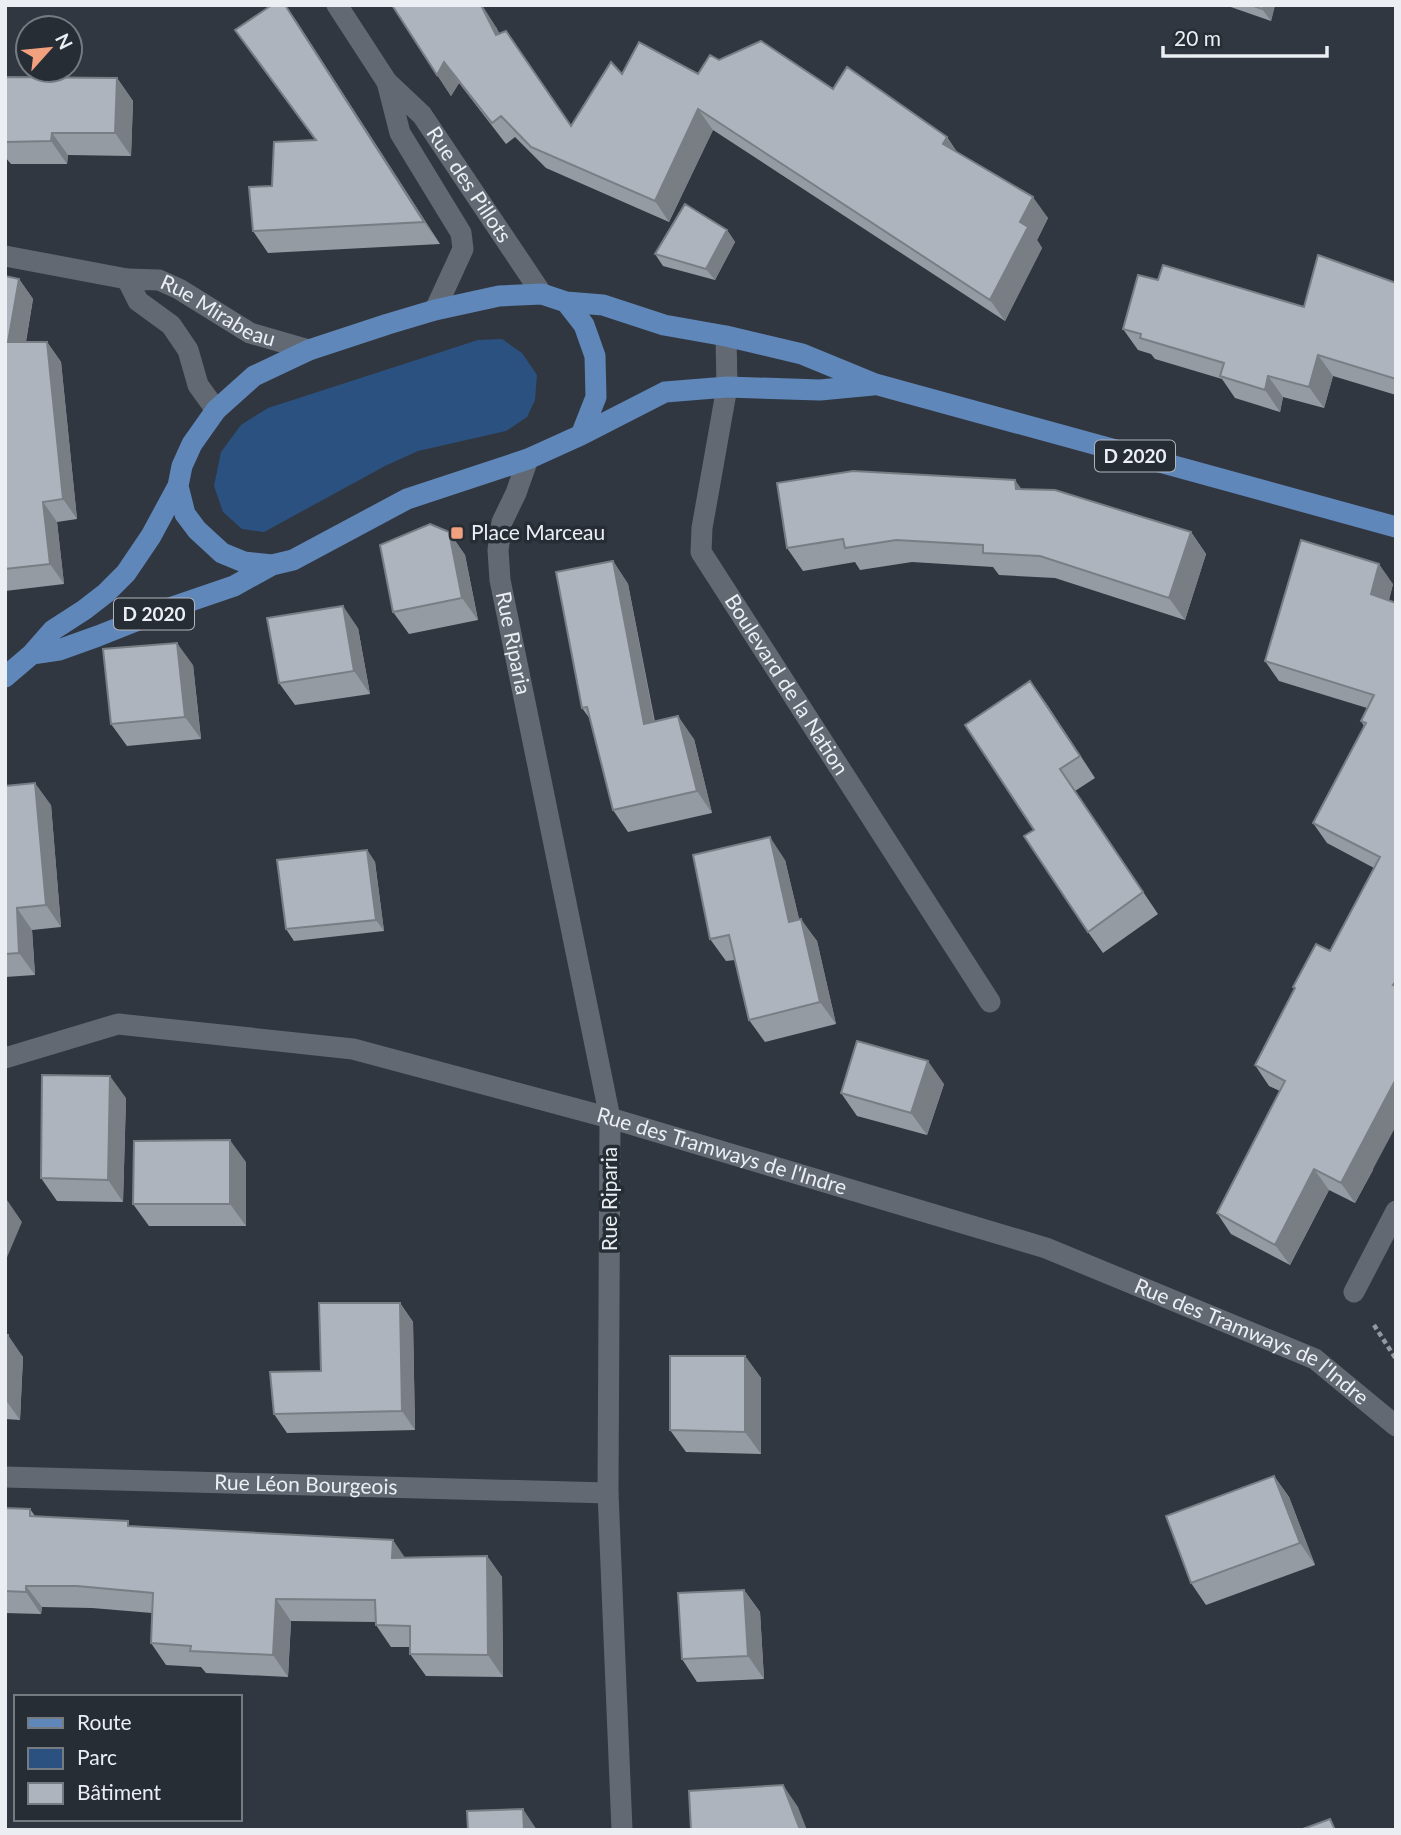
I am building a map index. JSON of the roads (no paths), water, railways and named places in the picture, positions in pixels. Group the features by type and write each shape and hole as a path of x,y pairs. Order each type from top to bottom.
{"main road":[{"path":"542,293 566,302 584,326 595,356 596,397 581,435 528,460 407,499 293,560 272,565 244,562 222,553 184,514 178,486 182,466 192,444 216,410 254,376 309,350 435,310 499,296 542,293"},
{"name":"D 2020","path":"566,302 603,305 664,325 802,354 875,384 1396,527"},
{"name":"D 2020","path":"581,435 665,391 727,387 820,390 875,384"},
{"name":"D 2020","path":"5,677 32,654 53,630 99,599 126,573 151,536 178,486"},
{"name":"D 2020","path":"32,654 60,650 233,586 272,565"}],"street":[{"name":"Rue des Pillots","path":"337,5 387,82 422,115 542,293"},
{"name":"Rue des Pillots","path":"387,82 400,133 461,233 463,249 435,310"},
{"name":"Rue Mirabeau","path":"5,256 127,279 159,280 179,289 250,333 309,350"},
{"name":"Rue Mirabeau","path":"127,279 138,301 171,325 188,351 198,385 216,410"},
{"name":"Boulevard de la Nation","path":"726,336 727,387 702,528 701,552 990,1002"},
{"name":"Rue Riparia","path":"528,460 502,522 498,551 500,580 610,1118 608,1493 622,1830"},
{"name":"Rue des Tramways de l'Indre","path":"5,1058 118,1024 353,1049 610,1118 1046,1248 1315,1359 1396,1426"},
{"path":"1354,1292 1396,1211"},
{"name":"Rue Léon Bourgeois","path":"5,1477 608,1493"}],"place":[{"name":"Place Marceau","path":"457,533"}]}
